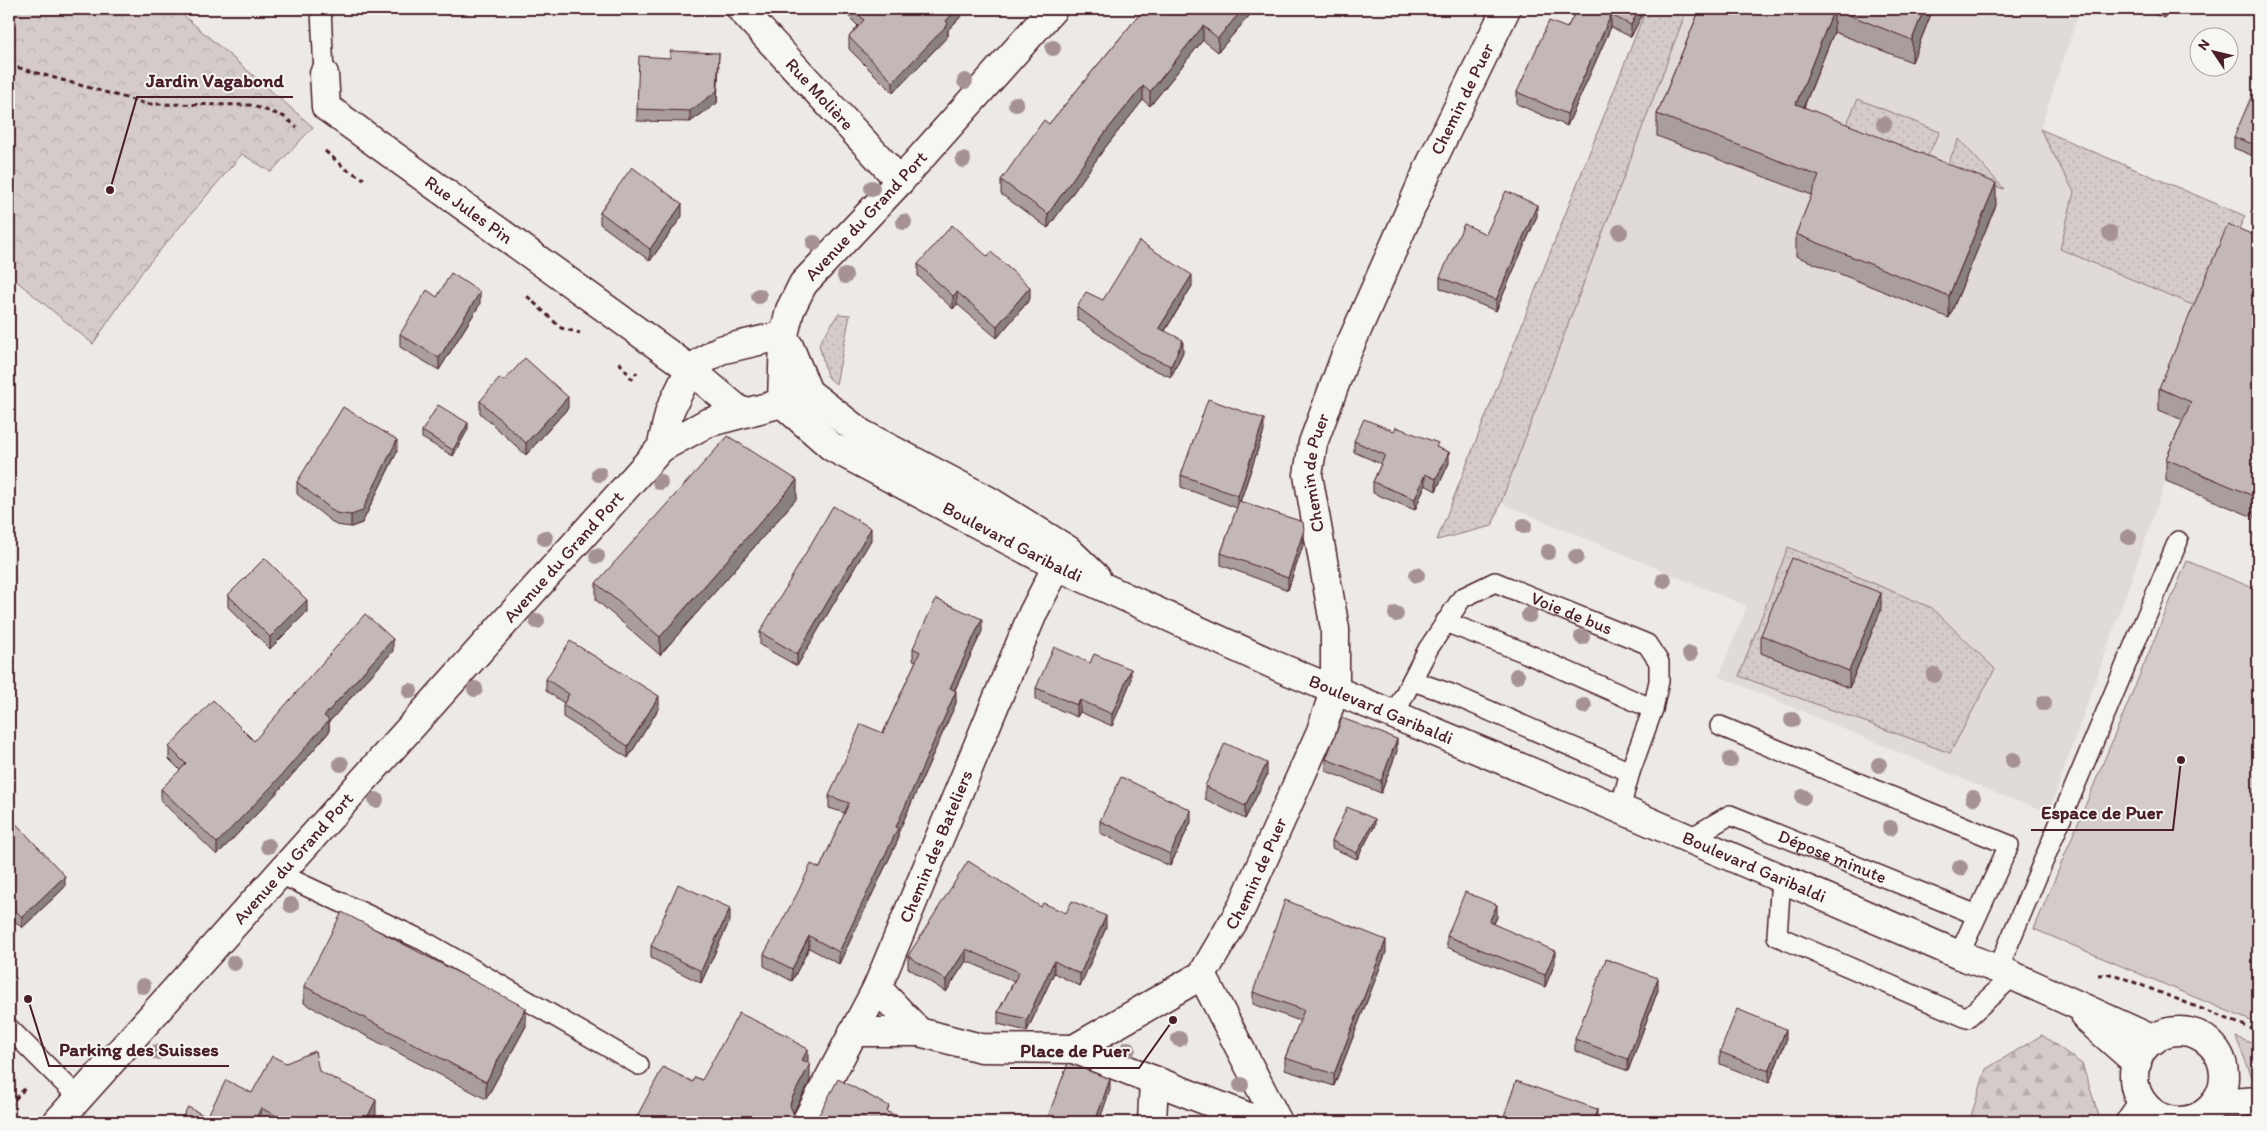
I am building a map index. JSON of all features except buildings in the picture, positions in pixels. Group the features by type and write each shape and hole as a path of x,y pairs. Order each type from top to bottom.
{"street":[{"name":"Rue Molière","path":"741,9 900,180"},
{"name":"Avenue du Grand Port","path":"784,335 790,310 804,284 1053,9"},
{"name":"Chemin de Puer","path":"1202,975 1242,907 1320,731 1334,689 1335,629 1308,475 1313,443 1356,330 1432,163 1506,9"},
{"name":"Rue Jules Pin","path":"324,74 326,107 690,369"},
{"path":"742,413 690,369 720,350 784,335"},
{"path":"784,335 808,392 862,434 989,501 1068,550 1108,589"},
{"path":"782,403 784,335"},
{"name":"Avenue du Grand Port","path":"57,1122 661,448 670,410 690,369"},
{"path":"661,448 707,423 782,403 808,392"},
{"name":"Boulevard Garibaldi","path":"782,403 832,447 1057,566 1279,666 1620,809 1959,955 2006,972 2154,1040"},
{"name":"Chemin des Bateliers","path":"806,1122 877,988 1033,613 1057,566"},
{"path":"1074,1049 1202,975 1278,1122"},
{"path":"877,988 919,1032"},
{"name":"Boulevard Garibaldi","path":"2065,999 2137,1063"},
{"path":"853,1032 919,1032 981,1048 1074,1049 1261,1122"},
{"path":"2167,1033 2196,1034 2208,1042 2218,1053 2223,1066 2222,1090 2216,1102 2208,1111 2192,1119 2174,1121 2147,1116 2137,1091 2134,1077 2137,1063 2143,1050 2154,1040 2167,1033"},
{"path":"2223,1066 2258,1088"},
{"path":"1152,1122 1154,1080"},
{"path":"2216,1102 2258,1101"}],"lane":[{"name":"Rue Jules Pin","path":"321,9 324,74"},
{"path":"1781,878 1777,936 1967,1018 2006,972 2178,542"},
{"name":"Voie de bus","path":"1394,715 1428,650 1462,598 1496,582 1638,640 1646,644 1659,662 1659,681 1653,709 1630,772 1620,809"},
{"path":"1445,622 1521,651 1653,709"},
{"path":"1413,681 1451,694 1630,772"},
{"path":"1720,726 2009,845 1959,955"},
{"name":"Dépose minute","path":"1689,839 1730,815 1977,915"},
{"path":"280,874 424,941 638,1065"},
{"path":"9,1028 79,1098"}],"path":[{"path":"9,65 148,104 250,105 284,116 298,128"},
{"path":"320,147 346,169 371,183"},
{"path":"520,290 561,328 585,335"},
{"path":"617,359 632,379"},
{"path":"2094,976 2113,974 2258,1032"}],"shaded area":[{"path":"1649,9 2080,9 2040,129 2228,246 2166,481 2049,812 2003,796 1719,676 1747,606 1458,485"}],"green space":[{"path":"9,9 176,9 313,127 271,172 242,154 144,269 93,344 9,275"},
{"path":"1646,9 1687,9 1492,526 1437,540"},
{"path":"1858,99 1940,132 1923,165 1843,132"},
{"path":"2040,129 2245,216 2202,309 2060,249 2074,192"},
{"path":"1959,139 2004,189 1944,172"},
{"path":"838,314 850,315 836,384 827,376 819,344"},
{"path":"1788,547 1932,608 1995,669 1950,753 1739,676"},
{"path":"2187,561 2258,590 2258,1024 2034,929"},
{"path":"2042,1035 2082,1064 2100,1119 2094,1122 1969,1122 1986,1069"},
{"path":"2236,1037 2258,1046 2258,1078 2252,1077"}],"place":[{"name":"Jardin Vagabond","path":"110,190"},
{"name":"Espace de Puer","path":"2181,760"},
{"name":"Parking des Suisses","path":"28,999"},
{"name":"Place de Puer","path":"1173,1020"}]}
